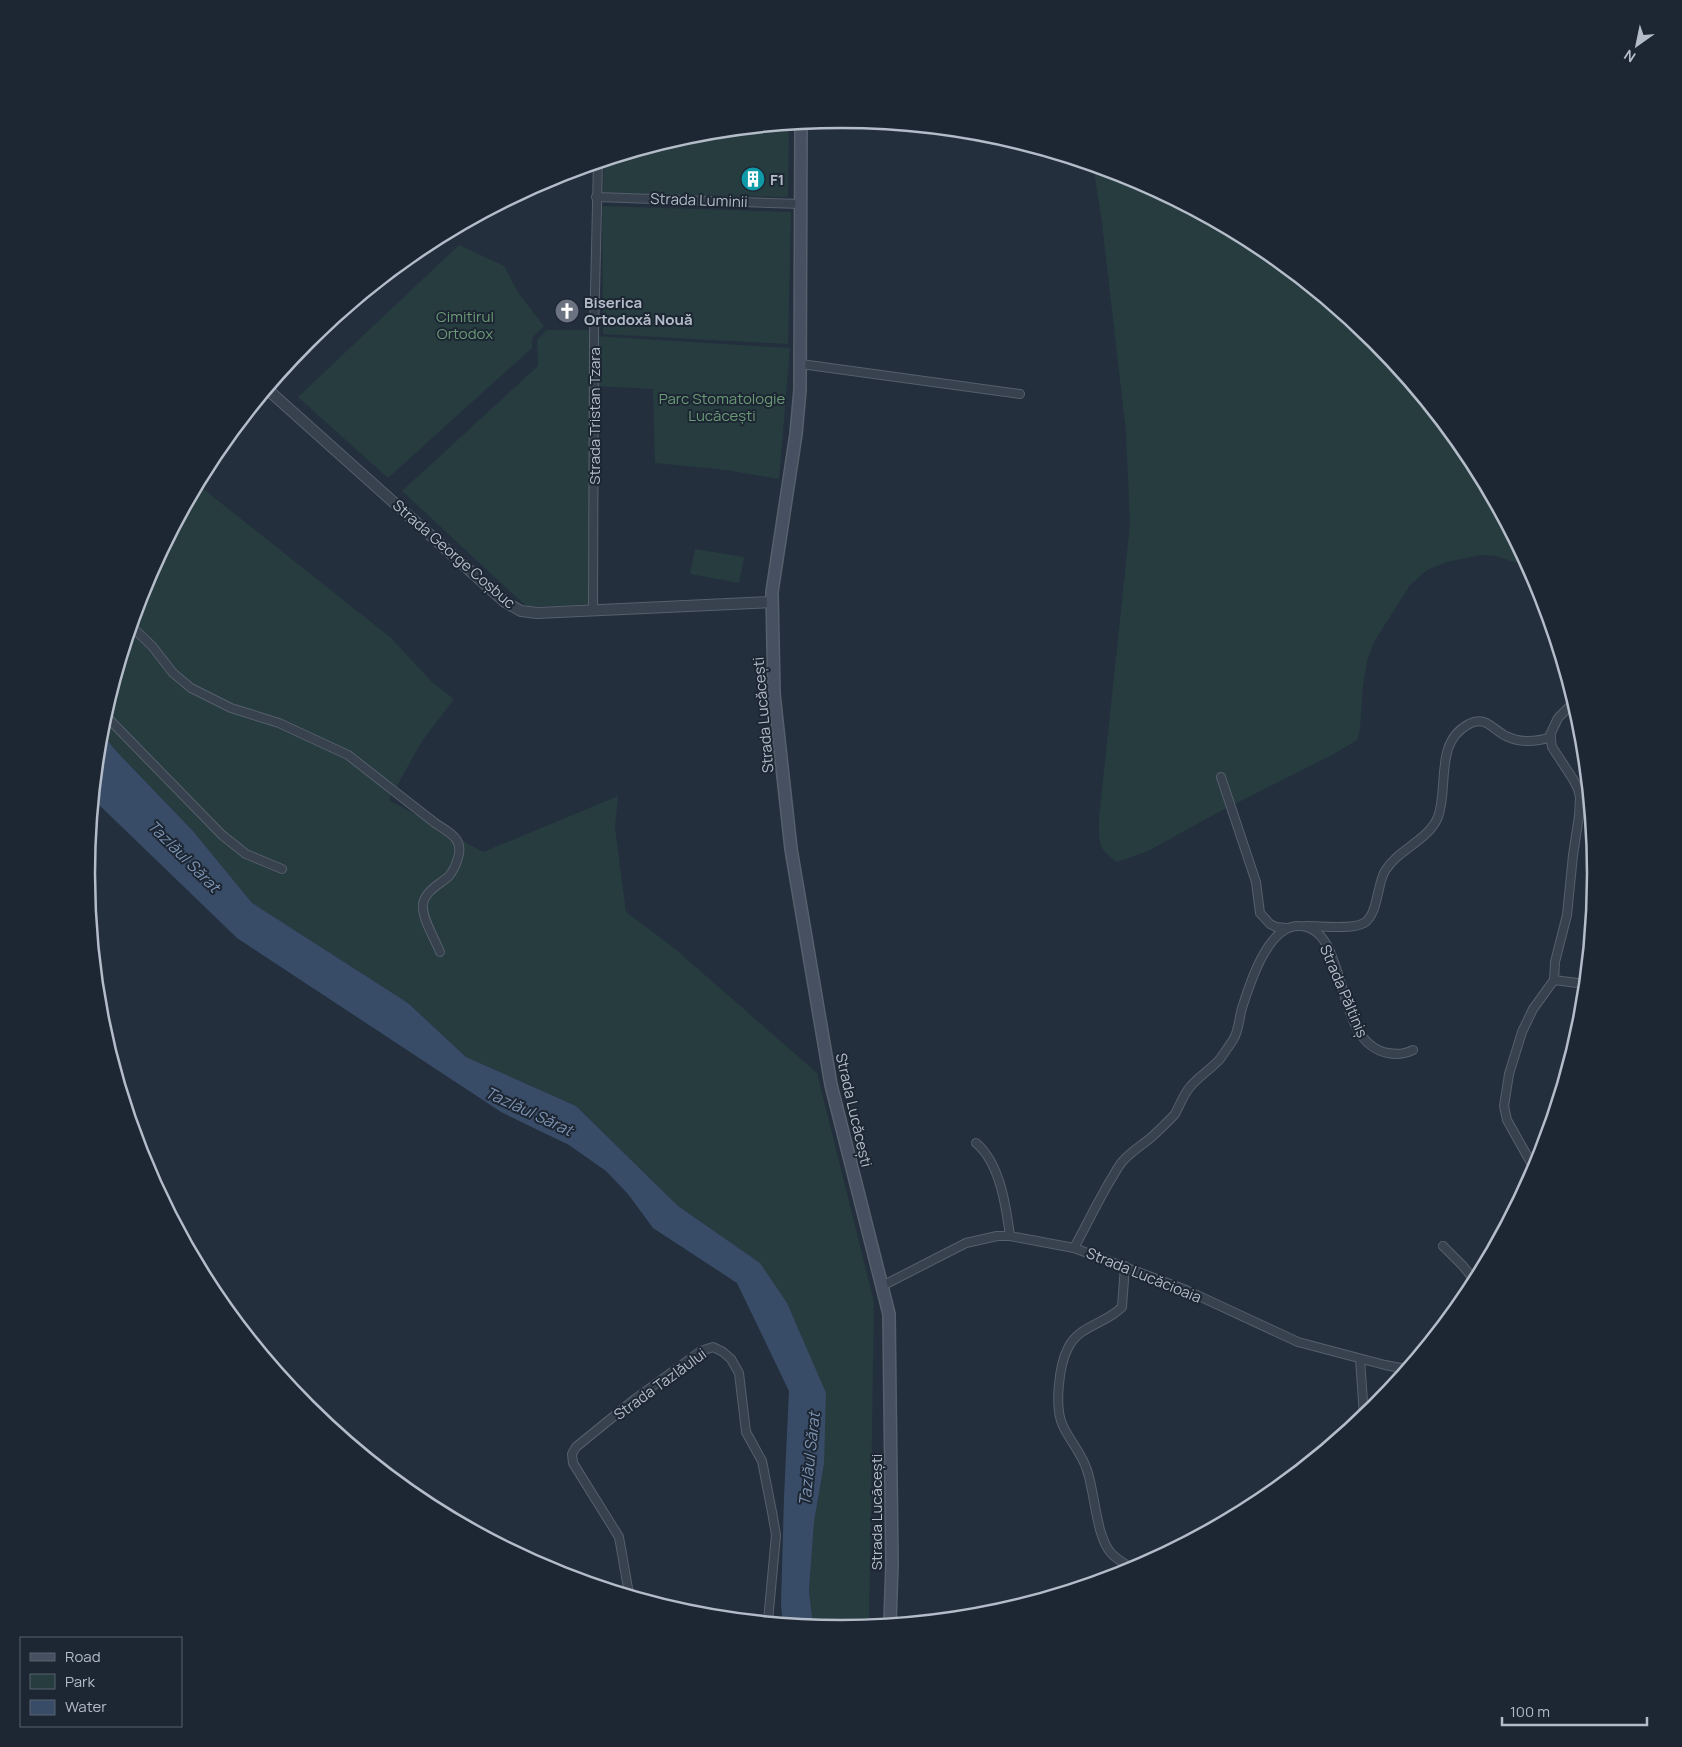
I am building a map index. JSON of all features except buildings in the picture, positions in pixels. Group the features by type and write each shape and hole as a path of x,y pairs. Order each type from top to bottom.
{"main road":[{"name":"Strada Lucăcești","path":"801,129 801,364 796,434 775,566 772,602 774,694 791,849 831,1086 889,1314 892,1564 890,1618"}],"street":[{"name":"Strada Tristan Tzara","path":"593,610 598,168"},
{"name":"Strada Luminii","path":"596,197 801,204"},
{"path":"801,364 1020,394"},
{"name":"Strada George Coșbuc","path":"271,393 505,602 520,611 537,613 772,602"},
{"path":"136,631 152,646 173,673 191,688 231,708 279,723 348,754 460,843 460,852 454,868 449,876 434,886 423,904 424,916 440,952"},
{"path":"1529,1160 1507,1120 1504,1106 1513,1057 1522,1032 1533,1008 1554,980 1555,962 1567,915 1580,806 1578,789 1552,747 1551,737 1558,718 1568,708"},
{"path":"111,721 222,835 246,854 282,869"},
{"name":"Strada Păltiniș","path":"1286,928 1299,926 1356,926 1367,921 1374,908 1381,877 1390,864 1428,831 1438,816 1446,754 1453,739 1464,727 1470,723 1480,721 1489,724 1505,736 1521,741 1540,740 1551,737"},
{"path":"1221,777 1256,882 1260,913 1270,924 1286,928"},
{"name":"Strada Păltiniș","path":"1305,926 1316,932 1325,943 1333,959 1358,1032 1366,1044 1378,1051 1394,1054 1413,1050"},
{"path":"1074,1248 1100,1198 1122,1162 1155,1134 1174,1114 1190,1087 1220,1058 1235,1038 1242,1008 1257,967 1275,937 1286,928"},
{"path":"1554,980 1579,983"},
{"path":"976,1143 984,1149 992,1163 1004,1197 1010,1236"},
{"name":"Strada Lucăcioaia","path":"882,1286 966,1243 997,1236 1010,1236 1074,1248 1186,1290 1298,1342 1400,1368"},
{"path":"1442,1246 1470,1274"},
{"path":"1125,1266 1122,1307 1112,1315 1080,1332 1065,1353 1060,1382 1059,1411 1063,1426 1087,1469 1092,1484 1100,1531 1111,1553 1125,1563"},
{"name":"Strada Tazlăului","path":"628,1588 619,1537 573,1463 572,1454 576,1447 643,1393 701,1351 713,1347 731,1359 739,1373 746,1432 762,1461 776,1535 769,1616"},
{"path":"1360,1359 1363,1406"}],"green space":[{"path":"789,129 788,197 603,193 604,166 695,142"},
{"path":"1094,172 1171,204 1214,227 1255,253 1333,313 1369,346 1433,419 1487,501 1519,564 1496,556 1481,555 1447,562 1427,570 1410,585 1374,642 1367,661 1363,685 1360,729 1357,740 1334,754 1219,812 1148,851 1117,862 1106,853 1100,844 1099,818 1130,525 1126,432 1102,223"},
{"path":"602,206 791,212 788,344 603,334"},
{"name":"Cimitirul Ortodox","path":"459,245 504,266 519,294 544,326 532,338 532,348 388,478 298,397"},
{"path":"546,330 592,330 593,604 527,607 402,491 538,366 537,340"},
{"name":"Parc Stomatologie Lucăcești","path":"594,336 790,348 779,479 726,470 655,463 653,389 594,386"},
{"path":"202,488 390,637 433,683 454,699 422,741 389,800 483,852 618,796 615,828 626,912 674,948 817,1073 874,1302 869,1619 812,1619 809,1591 814,1522 824,1464 760,1263 678,1206 576,1106 466,1057 408,1003 252,903 193,831 107,740 120,680 152,588 172,544"},
{"path":"695,549 744,557 739,583 690,574"}],"water":[{"name":"Tazlăul Sărat","path":"107,740 193,831 252,903 408,1003 466,1057 576,1106 678,1206 760,1263 787,1303 826,1393 824,1464 814,1522 809,1591 812,1619 782,1617 781,1605 784,1498 789,1391 737,1283 653,1228 628,1194 606,1171 569,1145 501,1112 237,938 99,805"}],"place":[{"name":"F1","path":"753,179"},
{"name":"Biserica Ortodoxă Nouă","path":"567,311"}]}
